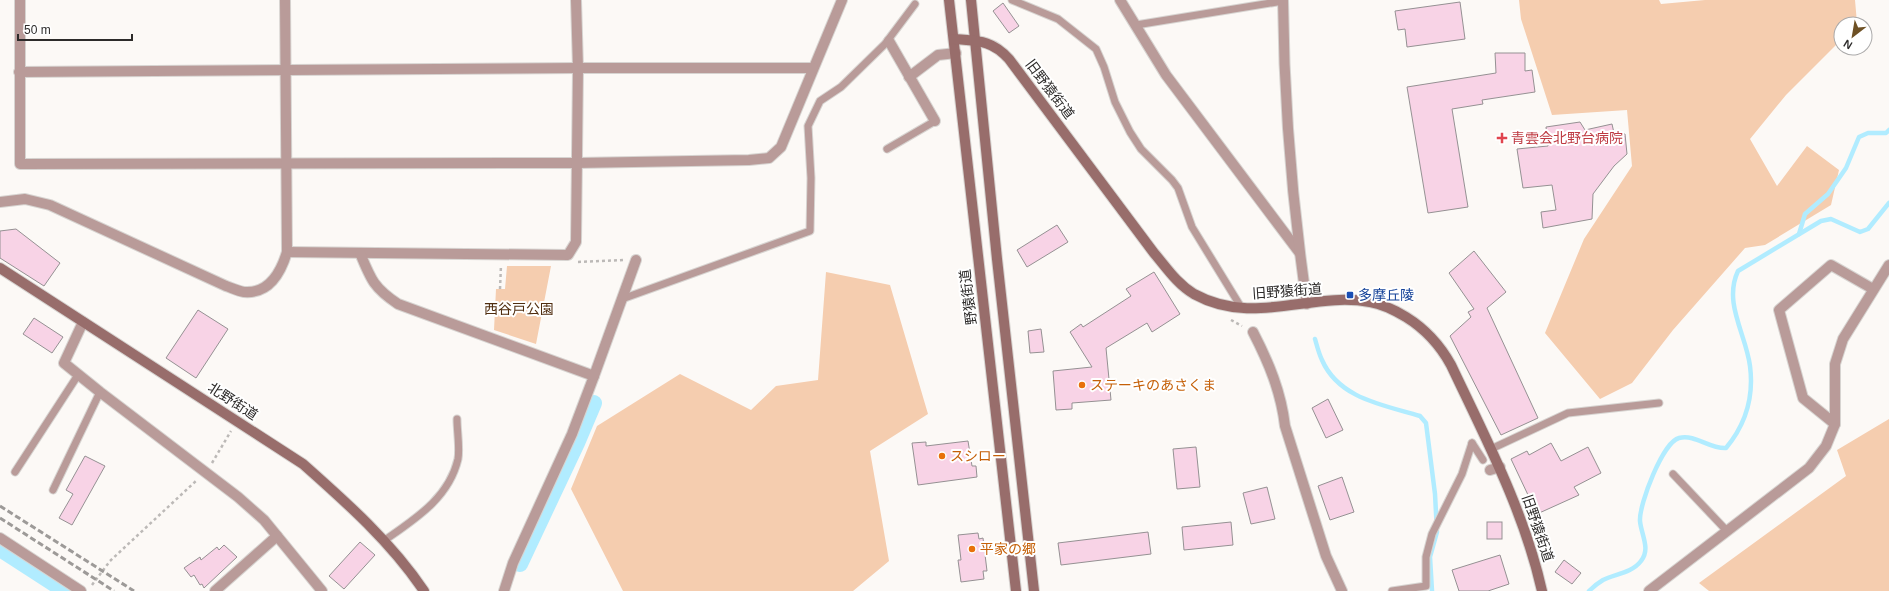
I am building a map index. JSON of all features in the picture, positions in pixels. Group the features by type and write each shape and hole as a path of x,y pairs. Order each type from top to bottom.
{"main road":[{"name":"野猿街道","path":"950,0 1016,591"},
{"path":"971,0 990,191 1034,591"},
{"name":"旧野猿街道","path":"954,39 990,43 1002,51 1016,67 1177,281 1193,293 1217,304 1241,307 1276,308 1328,302 1371,302 1383,305 1401,314 1426,331 1443,351 1451,365 1500,467 1527,537 1542,591"},
{"name":"北野街道","path":"0,268 303,464 342,498 385,540 424,591"}],"street":[{"path":"20,0 20,164 576,163 749,160 769,158 780,147 842,0"},
{"path":"0,202 25,199 50,205 226,286 245,292 265,288 278,275 287,252 285,0"},
{"path":"287,252 568,255 576,242 578,68 576,0"},
{"path":"1120,0 1166,75 1299,252"},
{"path":"1283,0 1286,104 1293,203 1307,304"},
{"path":"889,41 935,122"},
{"path":"909,77 938,55 956,53"},
{"path":"19,72 813,68"},
{"path":"360,253 370,280 381,293 398,304 594,376"},
{"path":"504,591 513,563 572,434 636,260"},
{"path":"1649,591 1726,530 1809,468 1826,446 1835,424 1836,364 1843,339 1889,264"},
{"path":"1835,424 1803,398 1779,310 1831,265 1873,289"},
{"path":"83,322 64,363 206,472 264,520 322,591"},
{"path":"1253,332 1268,361 1278,388 1283,404 1285,426 1326,556 1342,591"},
{"path":"1490,470 1500,467"},
{"path":"215,591 277,536"},
{"path":"0,538 81,591"}],"lane":[{"path":"1012,0 1058,19 1096,49 1115,102 1130,132 1141,149 1178,188 1192,227 1241,307"},
{"path":"1136,25 1283,0"},
{"path":"622,299 810,231 811,178 808,126 820,101 841,87 889,41 915,4"},
{"path":"887,149 935,122"},
{"path":"15,472 78,375"},
{"path":"53,490 100,392"},
{"path":"1491,449 1568,413 1660,404"},
{"path":"385,540 422,514 449,484 458,458 456,419"},
{"path":"1392,591 1426,586 1426,557 1432,534 1462,474 1472,443 1483,460"},
{"path":"1673,474 1726,530"}],"path":[{"path":"578,262 636,260"},
{"path":"500,289 501,261"},
{"path":"87,591 110,561 206,472 238,421"}],"green space":[{"path":"1519,0 1659,0 1661,4 1705,0 1855,0 1856,16 1833,16 1833,48 1786,95 1750,139 1777,186 1807,146 1839,170 1831,205 1765,245 1745,248 1673,330 1632,383 1600,399 1545,333 1584,239 1632,166 1627,110 1552,115 1521,19"},
{"name":"西谷戸公園","path":"507,266 551,266 536,344 494,330 496,289 505,289"},
{"path":"826,272 890,285 928,414 870,451 889,561 853,591 623,591 571,489 597,426 680,374 751,410 776,386 818,380"},
{"path":"1889,419 1889,591 1709,591 1699,583 1846,476 1837,450"}],"building":[{"path":"1460,2 1465,39 1407,47 1405,29 1398,30 1395,11"},
{"path":"1003,3 1019,26 1009,33 993,11"},
{"path":"1495,53 1525,53 1525,71 1532,70 1535,92 1482,100 1483,104 1452,109 1468,207 1428,213 1407,87 1496,73"},
{"path":"1580,122 1585,130 1612,124 1614,133 1625,134 1627,154 1614,166 1593,194 1592,219 1543,228 1541,212 1556,210 1552,185 1523,188 1517,149 1548,146 1546,127"},
{"path":"1057,225 1068,242 1027,267 1017,250"},
{"path":"16,229 60,263 44,286 0,258 0,231"},
{"path":"1474,251 1506,292 1487,308 1538,418 1501,435 1450,336 1471,317 1468,312 1474,309 1449,273"},
{"path":"1154,272 1180,314 1152,332 1147,323 1106,348 1111,400 1072,403 1072,409 1056,410 1053,371 1092,367 1070,332 1081,324 1083,327 1131,296 1126,289"},
{"path":"198,310 228,329 196,378 166,358"},
{"path":"34,318 63,337 52,353 23,334"},
{"path":"1041,329 1044,352 1030,353 1028,331"},
{"path":"1328,399 1343,430 1326,438 1312,408"},
{"name":"スシロー","path":"968,441 972,466 976,466 977,477 918,485 912,443 926,442 926,446"},
{"path":"1551,443 1561,461 1588,447 1601,473 1574,487 1579,495 1537,514 1511,459 1527,451 1529,455"},
{"path":"1196,447 1200,487 1177,489 1173,449"},
{"path":"85,456 105,466 72,525 59,518 73,494 66,490"},
{"path":"1342,477 1354,512 1330,520 1318,486"},
{"path":"1267,487 1275,519 1251,524 1243,493"},
{"path":"1231,522 1233,545 1184,550 1182,527"},
{"path":"1487,522 1502,522 1502,539 1487,539"},
{"path":"1148,532 1151,554 1061,565 1058,543"},
{"name":"平家の郷","path":"978,533 979,539 983,538 987,571 983,571 984,579 961,582 958,560 961,560 958,535"},
{"path":"360,542 375,555 344,589 329,576"},
{"path":"224,545 237,557 204,588 202,584 200,585 194,575 191,577 184,568 200,557 201,560 217,547 219,550"},
{"path":"1500,555 1509,584 1488,591 1459,591 1452,570"},
{"path":"1564,560 1581,573 1572,584 1555,572"}],"waterway":[{"path":"1799,234 1805,214 1828,194 1846,168 1859,137 1868,133 1886,133 1889,130"},
{"path":"1589,591 1603,580 1633,568 1644,556 1645,541 1640,521 1643,501 1659,462 1673,442 1679,438 1685,437 1720,448 1726,448 1739,429 1747,410 1751,389 1751,377 1748,354 1734,307 1734,283 1738,271 1821,221 1831,219 1860,232 1868,229 1889,203"},
{"path":"1315,339 1322,360 1339,384 1351,392 1378,404 1420,416 1426,423 1435,494 1437,532 1430,557 1432,591"},
{"path":"520,564 577,443 594,403"},
{"path":"0,549 65,591"}],"railway":[{"path":"0,506 134,591"},
{"path":"0,518 114,591"}],"place":[{"name":"青雲会北野台病院","path":"1502,138"},
{"name":"多摩丘陵","path":"1350,295"},
{"name":"ステーキのあさくま","path":"1082,385"},
{"name":"スシロー","path":"942,456"},
{"name":"平家の郷","path":"972,549"}]}
